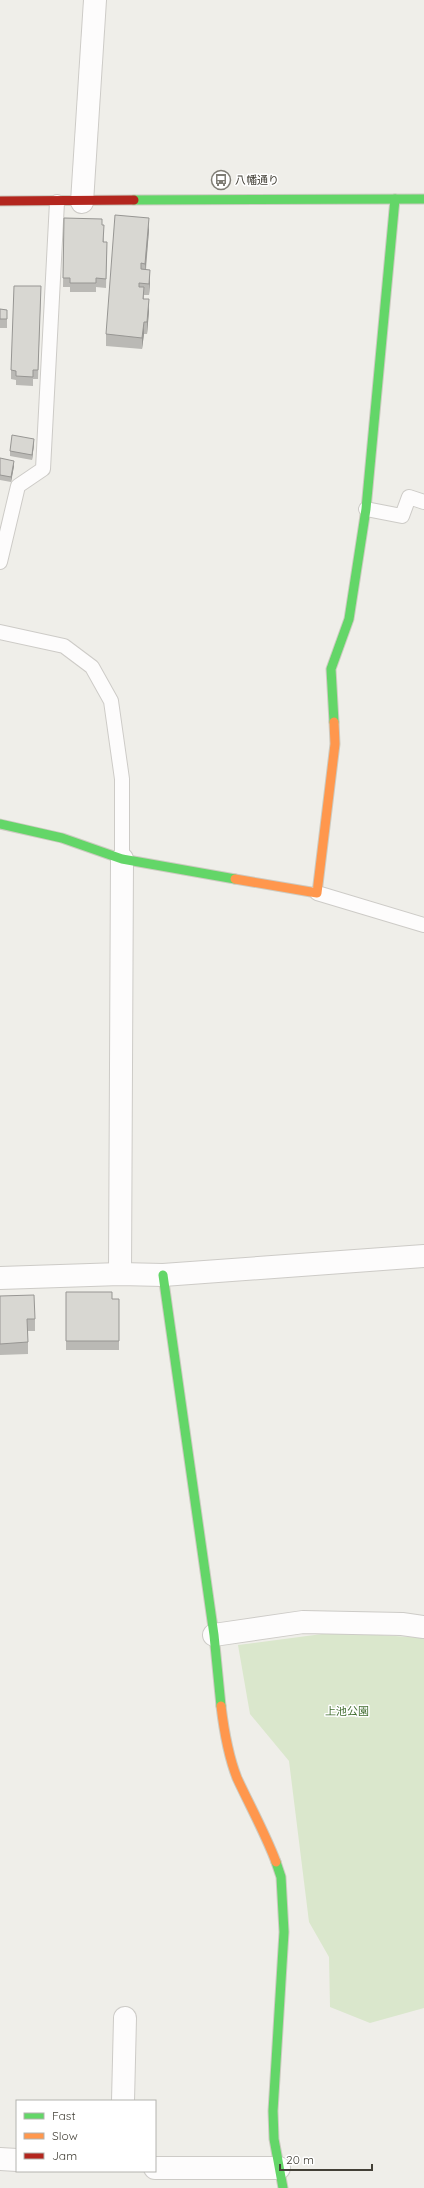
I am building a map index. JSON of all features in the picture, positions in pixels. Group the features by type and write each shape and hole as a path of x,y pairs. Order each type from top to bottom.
{"street":[{"path":"82,202 95,0"},
{"path":"0,202 424,198"},
{"path":"0,824 58,837 92,847 122,859 317,894 335,744 332,669 349,619 366,510 395,199"},
{"path":"120,1274 122,859"},
{"path":"0,1278 120,1274 162,1275 424,1256"},
{"path":"156,2168 281,2178 274,2139 273,2111 284,1932 281,1878 268,1841 237,1777 224,1735 214,1635 162,1275"},
{"path":"214,1635 303,1622 402,1624 424,1627"},
{"path":"124,2100 125,2018"},
{"path":"0,2159 16,2160"}],"lane":[{"path":"0,562 18,486 43,468 57,202"},
{"path":"366,510 402,516 409,497 424,502"},
{"path":"0,632 64,646 92,667 111,701 122,779 122,859"},
{"path":"317,894 424,925"}],"green space":[{"name":"上池公園","path":"322,1634 365,1634 424,1638 424,2008 370,2023 330,2007 329,1957 309,1922 289,1761 250,1714 238,1645"}],"building":[{"path":"115,215 149,218 145,264 141,263 141,269 150,270 149,284 139,283 139,287 144,287 143,299 149,299 147,322 144,322 142,338 106,334"},
{"path":"64,218 102,219 102,225 104,225 103,242 107,242 106,279 96,278 96,283 70,283 70,278 63,278"},
{"path":"14,286 41,286 38,370 33,370 33,377 16,376 16,371 11,370"},
{"path":"0,309 7,310 7,319 0,319"},
{"path":"12,435 34,439 32,455 10,451"},
{"path":"0,458 14,461 11,477 0,475"},
{"path":"66,1292 112,1292 112,1299 119,1299 119,1341 66,1341"},
{"path":"34,1295 35,1319 27,1319 28,1342 0,1344 0,1296"}],"traffic: fast":[{"path":"334,722 331,669 349,619 366,509 395,199"},
{"path":"134,200 424,199"},
{"path":"0,824 62,838 122,859 235,879"},
{"path":"163,1275 214,1635 221,1706"},
{"path":"276,1862 281,1877 284,1932 273,2111 274,2139 283,2188"}],"traffic: slow":[{"path":"235,879 317,893 335,744 334,722"},
{"path":"221,1706 231,1761 237,1778 276,1862"}],"traffic: jam":[{"path":"0,201 134,200"}],"place":[{"name":"八幡通り","path":"221,180"}]}
